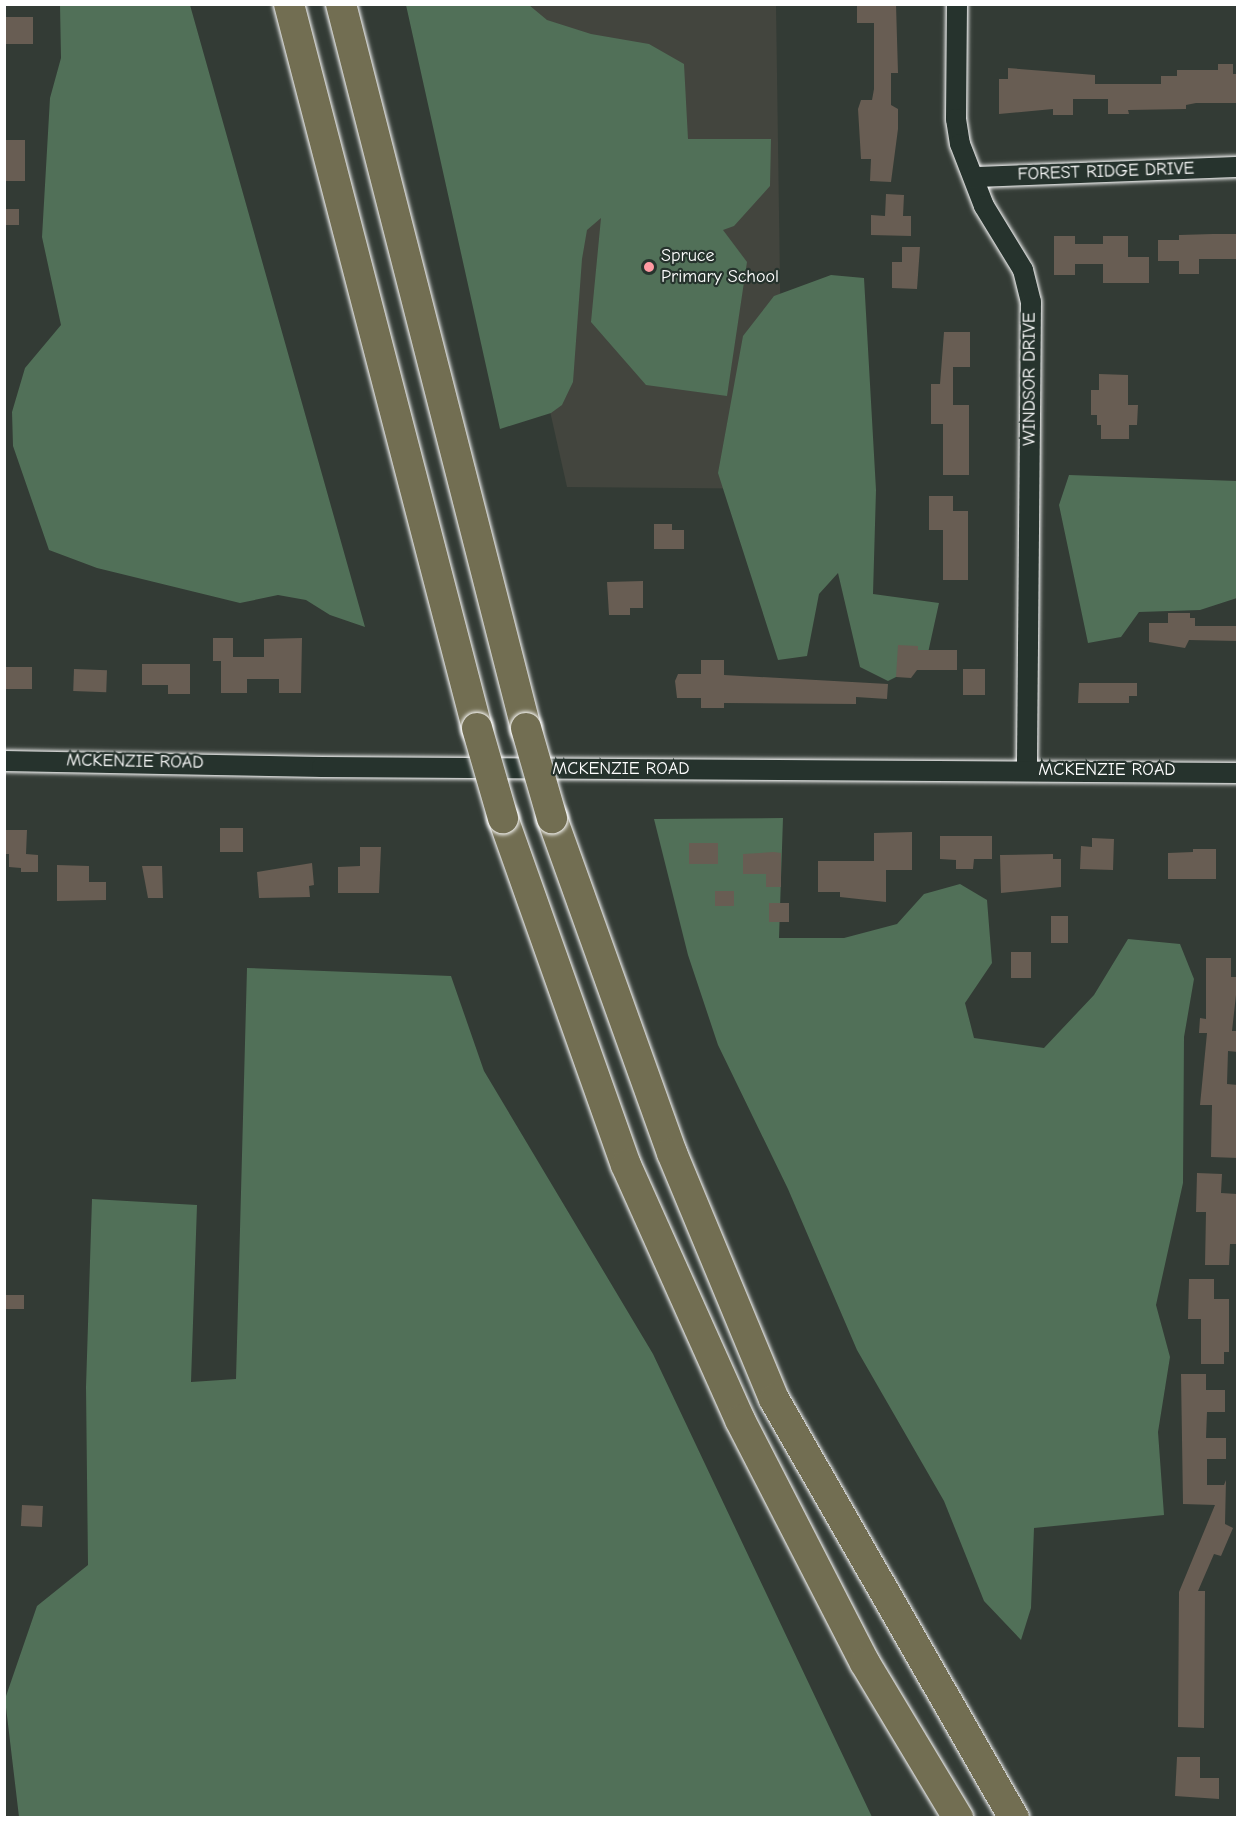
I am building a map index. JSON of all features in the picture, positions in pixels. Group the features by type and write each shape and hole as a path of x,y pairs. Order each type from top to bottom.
{"highway":[{"path":"289,4 477,728 503,818 626,1165 740,1420 865,1663 958,1818"},
{"path":"341,4 526,728 552,818 672,1153 774,1399 1014,1818"}],"street":[{"name":"WINDSOR DRIVE","path":"957,4 956,119 960,144 984,206 1023,270 1031,302 1027,770"},
{"name":"FOREST RIDGE DRIVE","path":"974,177 1238,167"},
{"name":"MCKENZIE ROAD","path":"4,761 334,767 1238,773"}],"shaded area":[{"name":"Spruce Primary School","path":"469,5 776,5 783,489 567,487 485,121"}],"green space":[{"path":"60,5 190,5 365,627 330,615 306,600 278,595 240,603 97,568 49,550 13,446 12,412 25,368 61,325 42,237 50,98 61,58"},
{"path":"406,5 529,5 547,20 591,34 649,44 684,64 688,139 771,139 770,186 734,226 723,230 747,262 727,396 646,385 591,322 601,218 587,230 582,259 573,382 562,405 551,413 500,429"},
{"path":"831,275 864,278 876,490 873,594 939,603 926,662 888,681 860,667 838,573 819,594 807,656 778,660 718,473 743,336 774,296"},
{"path":"1069,475 1237,481 1237,598 1200,610 1139,612 1121,637 1088,643 1059,505"},
{"path":"783,818 779,938 844,938 897,924 924,894 960,884 987,900 992,963 965,1003 974,1038 1044,1048 1094,995 1128,939 1180,944 1194,979 1184,1037 1183,1183 1156,1305 1170,1357 1158,1432 1164,1515 1034,1528 1031,1608 1021,1640 984,1601 944,1501 857,1350 788,1189 718,1045 688,955 654,819"},
{"path":"247,968 451,976 484,1071 653,1354 872,1817 19,1817 5,1699 37,1606 88,1565 86,1387 92,1199 197,1205 191,1382 236,1379"}],"building":[{"path":"857,4 896,4 898,73 891,73 891,105 898,109 898,129 891,182 870,181 871,159 861,159 858,109 861,100 872,100 874,23 857,23"},
{"path":"4,17 33,17 33,44 4,44"},
{"path":"1218,64 1233,64 1233,74 1238,74 1236,103 1196,103 1186,105 1186,109 1128,110 1129,114 1108,114 1108,99 1073,99 1073,115 1053,115 1053,109 999,114 999,79 1008,79 1008,68 1095,75 1095,84 1161,84 1161,76 1177,76 1177,70 1218,70"},
{"path":"4,140 25,140 25,181 4,181"},
{"path":"886,194 904,195 903,216 911,216 911,236 871,235 871,215 885,216"},
{"path":"4,209 19,209 19,225 4,225"},
{"path":"1238,234 1238,259 1199,259 1199,274 1179,274 1179,261 1158,261 1158,240 1179,240 1179,235"},
{"path":"1054,236 1075,236 1075,244 1103,244 1103,236 1128,236 1128,257 1149,257 1149,283 1103,283 1103,264 1075,264 1075,275 1054,275"},
{"path":"902,247 920,247 917,289 892,288 892,262 902,262"},
{"path":"944,332 970,332 970,367 953,367 953,405 969,405 969,475 943,475 943,424 931,424 931,384 940,384"},
{"path":"1099,374 1128,375 1128,405 1138,405 1137,425 1129,425 1129,439 1101,439 1101,425 1097,425 1097,415 1091,415 1091,390 1099,390"},
{"path":"929,496 953,496 953,511 968,511 968,580 943,580 943,530 929,530"},
{"path":"654,524 672,524 672,530 684,530 684,549 654,549"},
{"path":"643,581 643,608 630,608 630,615 609,615 607,582"},
{"path":"1168,613 1190,613 1190,618 1195,618 1195,626 1238,626 1238,641 1189,640 1185,648 1149,642 1149,623 1168,623"},
{"path":"213,638 233,638 233,657 264,657 264,639 302,638 301,693 279,693 279,679 247,679 247,693 221,693 221,661 213,661"},
{"path":"898,645 918,646 918,650 957,650 957,670 917,670 911,678 896,677"},
{"path":"701,660 724,660 724,675 888,684 887,699 856,697 856,704 724,703 724,708 701,708 701,698 677,698 675,681 678,674 701,674"},
{"path":"142,664 190,664 190,694 168,694 168,685 142,685"},
{"path":"4,667 32,667 32,689 4,689"},
{"path":"74,669 107,670 106,692 73,691"},
{"path":"963,669 985,669 985,695 963,695"},
{"path":"1079,683 1137,683 1137,696 1129,696 1129,703 1078,703"},
{"path":"220,828 243,828 243,852 220,852"},
{"path":"4,830 27,830 26,854 38,855 38,872 21,872 21,868 9,867 9,854 4,854"},
{"path":"912,832 912,870 886,870 886,902 840,897 840,892 818,892 818,861 874,861 874,833"},
{"path":"940,836 992,836 992,859 974,859 973,869 956,869 956,860 940,859"},
{"path":"1092,838 1114,839 1113,870 1080,869 1081,846 1092,847"},
{"path":"689,843 718,843 718,864 689,864"},
{"path":"360,847 381,847 379,893 338,893 338,867 360,866"},
{"path":"1193,849 1216,849 1216,879 1168,879 1168,853 1193,852"},
{"path":"781,853 781,887 766,887 766,874 743,874 743,854"},
{"path":"1053,854 1053,859 1061,859 1061,887 1001,893 1000,855"},
{"path":"312,863 314,885 309,886 310,897 259,898 257,872"},
{"path":"57,865 89,866 89,882 106,882 106,900 57,901"},
{"path":"142,866 162,866 163,898 148,898"},
{"path":"715,891 734,891 734,906 715,906"},
{"path":"769,903 789,903 789,922 769,922"},
{"path":"1051,916 1068,916 1068,943 1051,943"},
{"path":"1011,952 1031,952 1031,978 1011,978"},
{"path":"1206,958 1231,958 1231,977 1238,977 1232,1031 1238,1031 1238,1052 1228,1051 1227,1084 1238,1085 1238,1158 1211,1157 1212,1105 1200,1105 1207,1033 1199,1033 1200,1018 1206,1019"},
{"path":"1197,1173 1222,1174 1221,1193 1237,1194 1236,1244 1230,1244 1229,1265 1205,1265 1206,1212 1196,1212"},
{"path":"1189,1279 1214,1279 1214,1299 1229,1299 1229,1352 1224,1352 1224,1364 1201,1364 1201,1319 1188,1319"},
{"path":"4,1295 24,1295 24,1309 4,1309"},
{"path":"1181,1374 1206,1374 1206,1390 1225,1390 1225,1412 1207,1412 1206,1438 1226,1438 1226,1459 1207,1459 1207,1485 1224,1485 1226,1480 1225,1524 1233,1528 1221,1556 1214,1554 1198,1591 1205,1591 1204,1728 1178,1727 1179,1592 1215,1505 1183,1504"},
{"path":"22,1505 43,1506 42,1527 21,1526"},
{"path":"1177,1757 1200,1757 1200,1778 1219,1778 1219,1799 1175,1796"}],"place":[{"name":"Spruce Primary School","path":"649,267"}]}
